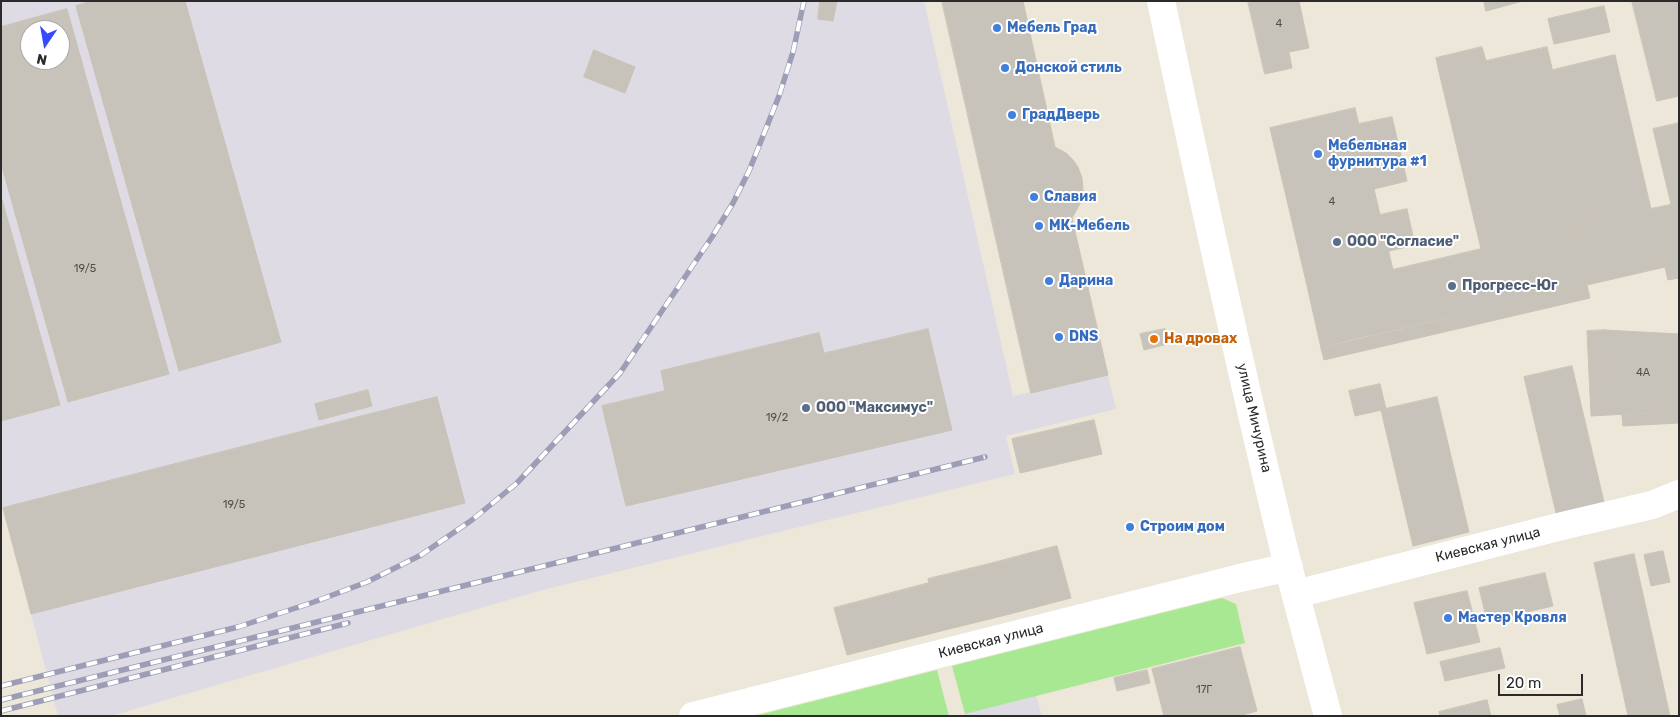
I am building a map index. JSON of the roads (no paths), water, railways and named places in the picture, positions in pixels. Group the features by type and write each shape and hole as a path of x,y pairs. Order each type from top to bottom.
{"street":[{"name":"улица Мичурина","path":"1161,1 1208,222 1289,567 1328,716"},
{"name":"Киевская улица","path":"1296,594 1652,505 1679,494"},
{"name":"Киевская улица","path":"693,716 1230,580 1289,567"}],"railway":[{"path":"1,686 238,627 367,582 421,555 472,520 517,483 620,373 733,203 749,171 779,96 793,52 804,1"},
{"path":"1,700 985,457"},
{"path":"1,711 348,623"}],"place":[{"name":"Мебель Град","path":"997,28"},
{"name":"Донской стиль","path":"1005,68"},
{"name":"ГрадДверь","path":"1012,115"},
{"name":"Мебельная фурнитура #1","path":"1318,154"},
{"name":"Славия","path":"1034,197"},
{"name":"МК-Мебель","path":"1039,226"},
{"name":"ООО \"Согласие\"","path":"1337,242"},
{"name":"Дарина","path":"1049,281"},
{"name":"Прогресс-Юг","path":"1452,286"},
{"name":"DNS","path":"1059,337"},
{"name":"На дровах","path":"1154,339"},
{"name":"ООО \"Максимус\"","path":"806,408"},
{"name":"Строим дом","path":"1130,527"},
{"name":"Мастер Кровля","path":"1448,618"}]}
